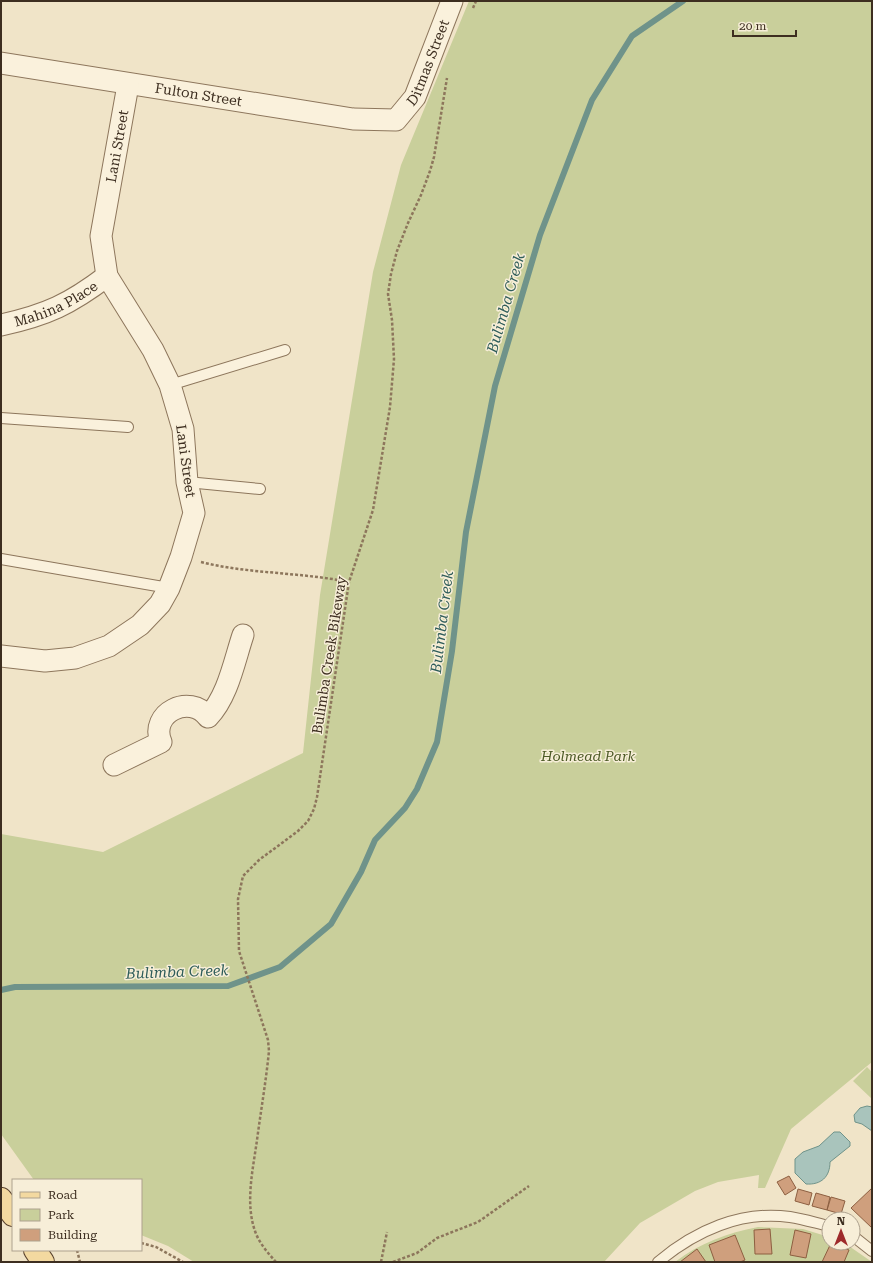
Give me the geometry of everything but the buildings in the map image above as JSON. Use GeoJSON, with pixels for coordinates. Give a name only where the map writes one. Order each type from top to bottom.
{"type":"FeatureCollection","features":[{"type":"Feature","properties":{"kind":"main road"},"geometry":{"type":"LineString","coordinates":[[1,1199],[12,1214]]}},
{"type":"Feature","properties":{"kind":"main road"},"geometry":{"type":"LineString","coordinates":[[36,1251],[43,1262]]}},
{"type":"Feature","properties":{"kind":"street","name":"Ditmas Street"},"geometry":{"type":"LineString","coordinates":[[396,120],[415,97],[452,1]]}},
{"type":"Feature","properties":{"kind":"street","name":"Fulton Street"},"geometry":{"type":"LineString","coordinates":[[1,63],[128,85],[353,119],[396,120]]}},
{"type":"Feature","properties":{"kind":"street","name":"Lani Street"},"geometry":{"type":"LineString","coordinates":[[1,656],[45,661],[75,658],[110,646],[140,625],[160,604],[169,588],[181,558],[194,513],[187,482],[183,429],[170,385],[153,350],[107,276],[101,236],[128,85]]}},
{"type":"Feature","properties":{"kind":"street","name":"Mahina Place"},"geometry":{"type":"LineString","coordinates":[[1,325],[49,312],[82,294],[107,276]]}},
{"type":"Feature","properties":{"kind":"street"},"geometry":{"type":"LineString","coordinates":[[114,765],[161,742],[159,731],[161,722],[172,709],[181,706],[190,706],[198,708],[208,717],[213,712],[226,687],[243,635]]}},
{"type":"Feature","properties":{"kind":"lane"},"geometry":{"type":"LineString","coordinates":[[170,385],[285,350]]}},
{"type":"Feature","properties":{"kind":"lane"},"geometry":{"type":"LineString","coordinates":[[1,418],[128,427]]}},
{"type":"Feature","properties":{"kind":"lane"},"geometry":{"type":"LineString","coordinates":[[187,482],[260,489]]}},
{"type":"Feature","properties":{"kind":"lane"},"geometry":{"type":"LineString","coordinates":[[1,559],[169,588]]}},
{"type":"Feature","properties":{"kind":"lane"},"geometry":{"type":"LineString","coordinates":[[658,1262],[676,1247],[709,1228],[746,1217],[789,1217],[821,1224]]}},
{"type":"Feature","properties":{"kind":"lane"},"geometry":{"type":"LineString","coordinates":[[861,1242],[872,1251]]}},
{"type":"Feature","properties":{"kind":"path"},"geometry":{"type":"LineString","coordinates":[[471,15],[476,1]]}},
{"type":"Feature","properties":{"kind":"path","name":"Bulimba Creek Bikeway"},"geometry":{"type":"LineString","coordinates":[[276,1262],[264,1248],[256,1232],[251,1212],[253,1165],[269,1051],[268,1040],[239,951],[238,899],[243,876],[259,860],[298,831],[308,821],[314,809],[349,582],[373,510],[390,407],[394,359],[392,320],[388,294],[391,274],[397,250],[421,195],[432,164],[446,79],[449,72]]}},
{"type":"Feature","properties":{"kind":"path"},"geometry":{"type":"LineString","coordinates":[[181,558],[223,568],[331,578],[349,582]]}},
{"type":"Feature","properties":{"kind":"path"},"geometry":{"type":"LineString","coordinates":[[393,1262],[417,1253],[437,1238],[478,1222],[529,1186]]}},
{"type":"Feature","properties":{"kind":"path"},"geometry":{"type":"LineString","coordinates":[[381,1262],[387,1232]]}},
{"type":"Feature","properties":{"kind":"path"},"geometry":{"type":"LineString","coordinates":[[142,1243],[156,1247],[183,1262]]}},
{"type":"Feature","properties":{"kind":"path"},"geometry":{"type":"LineString","coordinates":[[77,1251],[80,1262]]}},
{"type":"Feature","properties":{"kind":"green space","name":"Holmead Park"},"geometry":{"type":"Polygon","coordinates":[[[469,1],[872,1],[872,1062],[791,1129],[765,1188],[758,1188],[759,1175],[718,1182],[695,1191],[640,1223],[604,1262],[194,1262],[168,1246],[142,1235],[142,1179],[33,1179],[1,1134],[1,834],[103,852],[303,753],[320,595],[373,272],[401,165],[469,1]]]}},
{"type":"Feature","properties":{"kind":"green space"},"geometry":{"type":"Polygon","coordinates":[[[867,1067],[872,1072],[872,1099],[853,1081],[867,1067]]]}},
{"type":"Feature","properties":{"kind":"green space"},"geometry":{"type":"Polygon","coordinates":[[[758,1227],[803,1229],[821,1235],[821,1251],[856,1251],[872,1262],[675,1262],[684,1255],[704,1244],[735,1232],[758,1227]]]}},
{"type":"Feature","properties":{"kind":"water"},"geometry":{"type":"Polygon","coordinates":[[[867,1106],[872,1107],[872,1131],[862,1124],[855,1122],[854,1115],[860,1108],[867,1106]]]}},
{"type":"Feature","properties":{"kind":"water"},"geometry":{"type":"Polygon","coordinates":[[[834,1132],[840,1132],[850,1142],[850,1146],[830,1162],[830,1167],[824,1179],[816,1183],[806,1184],[795,1173],[795,1159],[803,1152],[819,1146],[834,1132]]]}},
{"type":"Feature","properties":{"kind":"waterway","name":"Bulimba Creek"},"geometry":{"type":"LineString","coordinates":[[1,990],[15,987],[228,986],[280,967],[331,924],[361,872],[375,840],[405,808],[417,789],[437,742],[452,651],[466,532],[495,386],[540,235],[592,100],[632,36],[683,1]]}}]}
